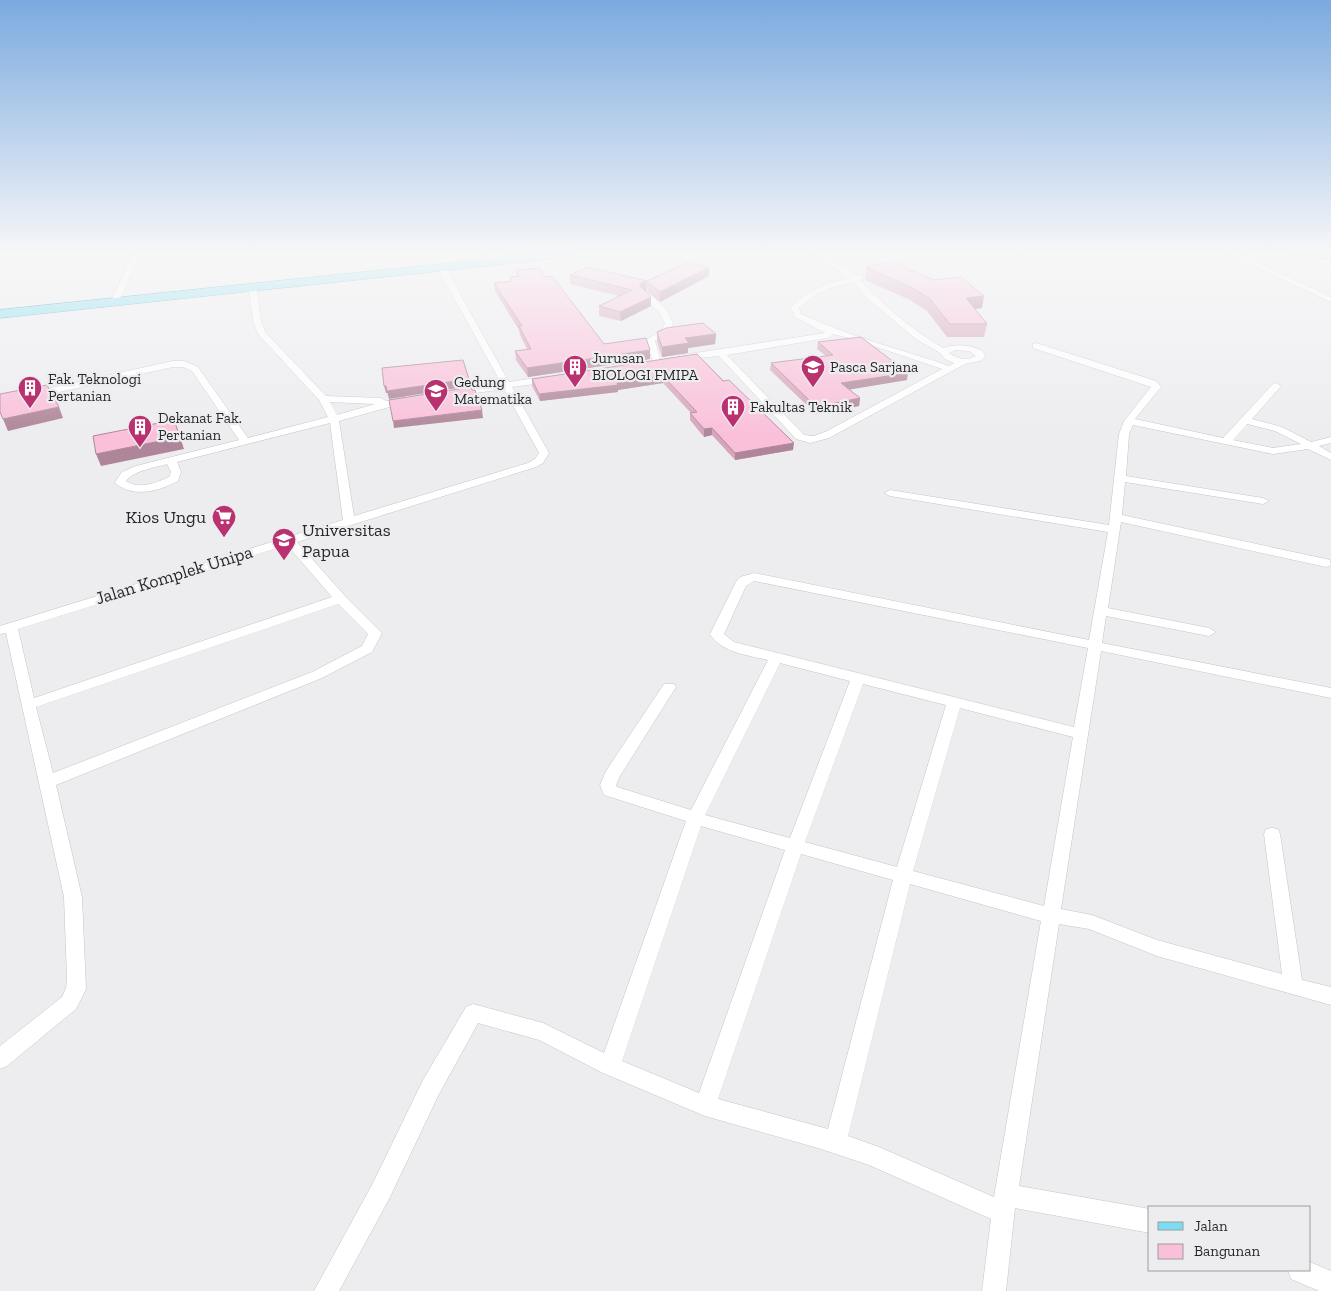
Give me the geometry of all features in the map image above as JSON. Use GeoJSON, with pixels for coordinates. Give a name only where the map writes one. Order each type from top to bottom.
{"type":"FeatureCollection","features":[{"type":"Feature","properties":{"kind":"street"},"geometry":{"type":"LineString","coordinates":[[257,314],[262,334],[323,399],[334,419],[349,521]]}},
{"type":"Feature","properties":{"kind":"street","name":"Jalan Komplek Unipa"},"geometry":{"type":"LineString","coordinates":[[6,628],[539,461],[544,453],[467,314]]}},
{"type":"Feature","properties":{"kind":"street"},"geometry":{"type":"LineString","coordinates":[[664,314],[669,327],[665,333],[650,340],[662,361],[823,337],[831,333],[831,331]]}},
{"type":"Feature","properties":{"kind":"street"},"geometry":{"type":"LineString","coordinates":[[798,314],[831,331],[859,338],[950,369]]}},
{"type":"Feature","properties":{"kind":"street"},"geometry":{"type":"LineString","coordinates":[[896,314],[914,329],[947,350],[971,349],[981,355],[977,360],[964,361],[949,358],[947,350]]}},
{"type":"Feature","properties":{"kind":"street"},"geometry":{"type":"LineString","coordinates":[[994,1291],[1005,1204],[1115,523],[1124,434],[1129,421],[1154,391],[1156,385],[1036,346]]}},
{"type":"Feature","properties":{"kind":"street"},"geometry":{"type":"LineString","coordinates":[[721,353],[800,437],[808,440],[819,438],[840,428],[964,361]]}},
{"type":"Feature","properties":{"kind":"street"},"geometry":{"type":"LineString","coordinates":[[0,402],[168,365],[184,364],[195,369],[246,441]]}},
{"type":"Feature","properties":{"kind":"street"},"geometry":{"type":"LineString","coordinates":[[440,395],[564,376]]}},
{"type":"Feature","properties":{"kind":"street"},"geometry":{"type":"LineString","coordinates":[[1226,442],[1276,386]]}},
{"type":"Feature","properties":{"kind":"street"},"geometry":{"type":"LineString","coordinates":[[171,460],[334,419],[391,402],[420,398]]}},
{"type":"Feature","properties":{"kind":"street"},"geometry":{"type":"LineString","coordinates":[[323,399],[391,402]]}},
{"type":"Feature","properties":{"kind":"street"},"geometry":{"type":"LineString","coordinates":[[1129,421],[1273,451],[1284,451],[1331,440]]}},
{"type":"Feature","properties":{"kind":"street"},"geometry":{"type":"LineString","coordinates":[[1244,421],[1272,425],[1331,457]]}},
{"type":"Feature","properties":{"kind":"street"},"geometry":{"type":"LineString","coordinates":[[1120,478],[1263,501]]}},
{"type":"Feature","properties":{"kind":"street"},"geometry":{"type":"LineString","coordinates":[[890,493],[1115,523],[1326,562]]}},
{"type":"Feature","properties":{"kind":"street"},"geometry":{"type":"LineString","coordinates":[[47,782],[317,675],[367,648],[374,638],[375,632],[340,599],[289,540]]}},
{"type":"Feature","properties":{"kind":"street"},"geometry":{"type":"LineString","coordinates":[[1081,734],[776,658],[726,644],[720,640],[717,634],[740,585],[747,578],[764,579],[1331,693]]}},
{"type":"Feature","properties":{"kind":"street"},"geometry":{"type":"LineString","coordinates":[[28,705],[340,599]]}},
{"type":"Feature","properties":{"kind":"street"},"geometry":{"type":"LineString","coordinates":[[1101,611],[1210,632]]}},
{"type":"Feature","properties":{"kind":"street"},"geometry":{"type":"LineString","coordinates":[[0,1059],[59,1013],[69,1003],[76,989],[73,897],[63,847],[28,705],[6,628]]}},
{"type":"Feature","properties":{"kind":"street"},"geometry":{"type":"LineString","coordinates":[[610,1066],[695,818],[776,658]]}},
{"type":"Feature","properties":{"kind":"street"},"geometry":{"type":"LineString","coordinates":[[705,1106],[795,846],[858,678]]}},
{"type":"Feature","properties":{"kind":"street"},"geometry":{"type":"LineString","coordinates":[[669,687],[612,775],[608,785],[610,791],[617,795],[1052,916],[1068,915],[1082,918],[1156,948],[1331,996]]}},
{"type":"Feature","properties":{"kind":"street"},"geometry":{"type":"LineString","coordinates":[[835,1143],[903,875],[954,702]]}},
{"type":"Feature","properties":{"kind":"street"},"geometry":{"type":"LineString","coordinates":[[1272,834],[1293,986]]}},
{"type":"Feature","properties":{"kind":"street"},"geometry":{"type":"LineString","coordinates":[[326,1291],[384,1183],[431,1087],[473,1013],[543,1032],[610,1066],[705,1106],[835,1143],[1005,1204],[1148,1221]]}},
{"type":"Feature","properties":{"kind":"street"},"geometry":{"type":"LineString","coordinates":[[1302,1271],[1331,1284]]}},
{"type":"Feature","properties":{"kind":"building"},"geometry":{"type":"Polygon","coordinates":[[[514,314],[581,314],[604,344],[646,338],[650,350],[527,368],[515,351],[531,349],[519,326],[522,326],[514,314]]]}},
{"type":"Feature","properties":{"kind":"building"},"geometry":{"type":"Polygon","coordinates":[[[942,314],[979,314],[987,324],[950,324],[942,314]]]}},
{"type":"Feature","properties":{"kind":"building"},"geometry":{"type":"Polygon","coordinates":[[[703,323],[716,334],[685,338],[689,343],[662,347],[657,332],[666,328],[703,323]]]}},
{"type":"Feature","properties":{"kind":"building"},"geometry":{"type":"Polygon","coordinates":[[[861,337],[908,373],[841,383],[860,398],[816,407],[771,363],[833,355],[818,342],[861,337]]]}},
{"type":"Feature","properties":{"kind":"building"},"geometry":{"type":"Polygon","coordinates":[[[697,354],[723,381],[729,380],[794,443],[735,453],[712,428],[704,429],[690,413],[697,412],[663,376],[617,383],[618,385],[539,394],[532,379],[697,354]]]}},
{"type":"Feature","properties":{"kind":"building"},"geometry":{"type":"Polygon","coordinates":[[[463,360],[469,379],[387,391],[386,386],[384,386],[382,368],[463,360]]]}},
{"type":"Feature","properties":{"kind":"building"},"geometry":{"type":"Polygon","coordinates":[[[47,385],[59,407],[3,419],[0,412],[0,394],[47,385]]]}},
{"type":"Feature","properties":{"kind":"building","name":"Gedung Matematika"},"geometry":{"type":"Polygon","coordinates":[[[471,387],[472,390],[475,390],[482,410],[393,421],[389,400],[471,387]]]}},
{"type":"Feature","properties":{"kind":"building"},"geometry":{"type":"Polygon","coordinates":[[[174,420],[180,437],[96,454],[93,436],[174,420]]]}},
{"type":"Feature","properties":{"kind":"place","name":"Jurusan BIOLOGI FMIPA"},"geometry":{"type":"Point","coordinates":[575,388]}},
{"type":"Feature","properties":{"kind":"place","name":"Pasca Sarjana"},"geometry":{"type":"Point","coordinates":[813,388]}},
{"type":"Feature","properties":{"kind":"place","name":"Fak. Teknologi Pertanian"},"geometry":{"type":"Point","coordinates":[30,409]}},
{"type":"Feature","properties":{"kind":"place","name":"Gedung Matematika"},"geometry":{"type":"Point","coordinates":[436,412]}},
{"type":"Feature","properties":{"kind":"place","name":"Fakultas Teknik"},"geometry":{"type":"Point","coordinates":[733,428]}},
{"type":"Feature","properties":{"kind":"place","name":"Dekanat Fak. Pertanian"},"geometry":{"type":"Point","coordinates":[140,448]}},
{"type":"Feature","properties":{"kind":"place","name":"Kios Ungu"},"geometry":{"type":"Point","coordinates":[224,538]}},
{"type":"Feature","properties":{"kind":"place","name":"Universitas Papua"},"geometry":{"type":"Point","coordinates":[284,561]}}]}
